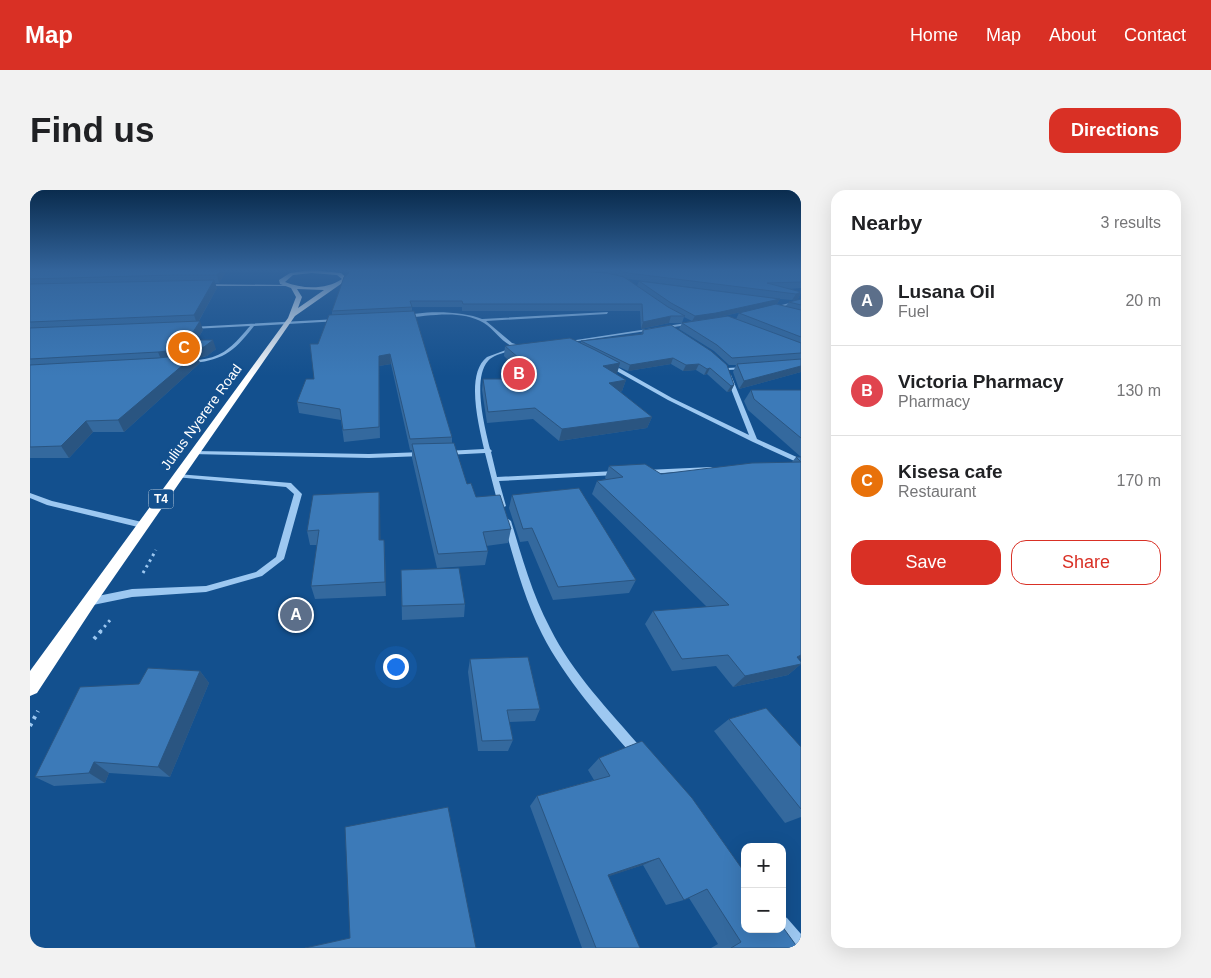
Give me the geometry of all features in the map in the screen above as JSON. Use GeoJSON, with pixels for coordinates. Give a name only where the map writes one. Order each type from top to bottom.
{"type":"FeatureCollection","features":[{"type":"Feature","properties":{"kind":"highway"},"geometry":{"type":"LineString","coordinates":[[290,319],[296,305]]}},
{"type":"Feature","properties":{"kind":"highway","name":"Julius Nyerere Road"},"geometry":{"type":"LineString","coordinates":[[30,687],[142,525],[290,319],[308,305]]}},
{"type":"Feature","properties":{"kind":"street"},"geometry":{"type":"LineString","coordinates":[[764,310],[784,305]]}},
{"type":"Feature","properties":{"kind":"street"},"geometry":{"type":"LineString","coordinates":[[773,308],[782,310]]}},
{"type":"Feature","properties":{"kind":"street"},"geometry":{"type":"LineString","coordinates":[[396,317],[455,315],[481,320],[607,313]]}},
{"type":"Feature","properties":{"kind":"street"},"geometry":{"type":"LineString","coordinates":[[190,328],[253,325],[290,319],[347,320]]}},
{"type":"Feature","properties":{"kind":"street"},"geometry":{"type":"LineString","coordinates":[[683,319],[690,323]]}},
{"type":"Feature","properties":{"kind":"street"},"geometry":{"type":"LineString","coordinates":[[481,320],[506,342],[517,347],[528,348]]}},
{"type":"Feature","properties":{"kind":"street"},"geometry":{"type":"LineString","coordinates":[[556,344],[698,322]]}},
{"type":"Feature","properties":{"kind":"street"},"geometry":{"type":"LineString","coordinates":[[181,363],[219,358],[227,353],[253,325]]}},
{"type":"Feature","properties":{"kind":"street"},"geometry":{"type":"LineString","coordinates":[[668,326],[676,331]]}},
{"type":"Feature","properties":{"kind":"street"},"geometry":{"type":"LineString","coordinates":[[563,343],[571,346]]}},
{"type":"Feature","properties":{"kind":"street"},"geometry":{"type":"LineString","coordinates":[[517,347],[486,360],[480,369],[478,399],[488,451],[504,512],[530,592],[554,646],[602,711],[648,764]]}},
{"type":"Feature","properties":{"kind":"street"},"geometry":{"type":"LineString","coordinates":[[603,362],[670,399],[801,463]]}},
{"type":"Feature","properties":{"kind":"street"},"geometry":{"type":"LineString","coordinates":[[722,364],[728,369],[739,403],[755,441]]}},
{"type":"Feature","properties":{"kind":"street"},"geometry":{"type":"LineString","coordinates":[[728,369],[755,367]]}},
{"type":"Feature","properties":{"kind":"street"},"geometry":{"type":"LineString","coordinates":[[439,454],[488,451]]}},
{"type":"Feature","properties":{"kind":"street"},"geometry":{"type":"LineString","coordinates":[[194,453],[369,456],[429,454]]}},
{"type":"Feature","properties":{"kind":"street"},"geometry":{"type":"LineString","coordinates":[[792,465],[801,463]]}},
{"type":"Feature","properties":{"kind":"street"},"geometry":{"type":"LineString","coordinates":[[636,472],[715,468]]}},
{"type":"Feature","properties":{"kind":"street"},"geometry":{"type":"LineString","coordinates":[[495,479],[626,473]]}},
{"type":"Feature","properties":{"kind":"street"},"geometry":{"type":"LineString","coordinates":[[88,602],[132,593],[206,589],[259,574],[280,559],[298,494],[288,485],[177,476]]}},
{"type":"Feature","properties":{"kind":"street"},"geometry":{"type":"LineString","coordinates":[[30,495],[50,503],[142,525]]}},
{"type":"Feature","properties":{"kind":"street"},"geometry":{"type":"LineString","coordinates":[[786,928],[801,946]]}},
{"type":"Feature","properties":{"kind":"building"},"geometry":{"type":"Polygon","coordinates":[[[30,305],[200,305],[194,315],[30,322],[30,305]]]}},
{"type":"Feature","properties":{"kind":"building"},"geometry":{"type":"Polygon","coordinates":[[[334,305],[411,305],[412,307],[332,311],[334,305]]]}},
{"type":"Feature","properties":{"kind":"building"},"geometry":{"type":"Polygon","coordinates":[[[642,305],[666,305],[685,316],[671,316],[643,322],[642,305]]]}},
{"type":"Feature","properties":{"kind":"building"},"geometry":{"type":"Polygon","coordinates":[[[675,305],[751,305],[716,313],[695,316],[675,305]]]}},
{"type":"Feature","properties":{"kind":"building"},"geometry":{"type":"Polygon","coordinates":[[[770,305],[782,305],[801,310],[801,337],[739,313],[770,305]]]}},
{"type":"Feature","properties":{"kind":"building"},"geometry":{"type":"Polygon","coordinates":[[[414,311],[452,437],[410,439],[390,354],[379,356],[379,427],[343,430],[340,409],[297,402],[306,379],[314,379],[310,344],[318,344],[329,315],[414,311]]]}},
{"type":"Feature","properties":{"kind":"building"},"geometry":{"type":"Polygon","coordinates":[[[728,316],[801,343],[801,353],[732,358],[717,345],[682,323],[728,316]]]}},
{"type":"Feature","properties":{"kind":"building"},"geometry":{"type":"Polygon","coordinates":[[[200,321],[188,340],[213,340],[204,347],[158,352],[30,359],[30,328],[200,321]]]}},
{"type":"Feature","properties":{"kind":"building"},"geometry":{"type":"Polygon","coordinates":[[[671,325],[711,351],[727,365],[734,385],[731,386],[710,368],[707,369],[699,364],[686,365],[673,358],[630,365],[581,341],[643,334],[643,330],[671,325]]]}},
{"type":"Feature","properties":{"kind":"building"},"geometry":{"type":"Polygon","coordinates":[[[570,338],[620,363],[603,366],[626,380],[609,383],[652,417],[562,429],[535,408],[488,412],[483,379],[525,379],[506,360],[520,359],[505,346],[570,338]]]}},
{"type":"Feature","properties":{"kind":"building"},"geometry":{"type":"Polygon","coordinates":[[[196,354],[118,420],[86,421],[61,446],[30,447],[30,365],[196,354]]]}},
{"type":"Feature","properties":{"kind":"building"},"geometry":{"type":"Polygon","coordinates":[[[801,359],[801,366],[744,381],[737,364],[801,359]]]}},
{"type":"Feature","properties":{"kind":"building"},"geometry":{"type":"Polygon","coordinates":[[[751,390],[801,390],[801,438],[754,399],[751,390]]]}},
{"type":"Feature","properties":{"kind":"building"},"geometry":{"type":"Polygon","coordinates":[[[454,443],[467,484],[471,483],[476,497],[500,495],[511,529],[483,532],[488,551],[438,554],[412,444],[454,443]]]}},
{"type":"Feature","properties":{"kind":"building"},"geometry":{"type":"Polygon","coordinates":[[[801,462],[801,655],[797,657],[801,664],[745,676],[728,655],[682,659],[653,611],[729,605],[597,481],[623,477],[609,466],[645,464],[661,474],[752,463],[801,462]]]}},
{"type":"Feature","properties":{"kind":"building"},"geometry":{"type":"Polygon","coordinates":[[[579,488],[636,580],[558,587],[532,528],[523,529],[512,495],[579,488]]]}},
{"type":"Feature","properties":{"kind":"building"},"geometry":{"type":"Polygon","coordinates":[[[379,492],[379,540],[384,540],[385,582],[311,586],[319,530],[307,531],[313,495],[379,492]]]}},
{"type":"Feature","properties":{"kind":"building"},"geometry":{"type":"Polygon","coordinates":[[[459,568],[465,604],[402,606],[401,570],[459,568]]]}},
{"type":"Feature","properties":{"kind":"building"},"geometry":{"type":"Polygon","coordinates":[[[528,657],[540,709],[507,710],[513,740],[482,741],[470,659],[528,657]]]}},
{"type":"Feature","properties":{"kind":"building"},"geometry":{"type":"Polygon","coordinates":[[[148,668],[200,671],[158,767],[94,762],[89,773],[35,777],[80,687],[139,684],[148,668]]]}},
{"type":"Feature","properties":{"kind":"building"},"geometry":{"type":"Polygon","coordinates":[[[766,708],[801,747],[801,809],[729,719],[766,708]]]}},
{"type":"Feature","properties":{"kind":"building"},"geometry":{"type":"Polygon","coordinates":[[[642,741],[692,798],[741,867],[741,933],[786,932],[798,948],[731,948],[741,942],[707,889],[684,900],[659,858],[608,875],[640,948],[596,948],[537,796],[610,776],[599,758],[642,741]]]}},
{"type":"Feature","properties":{"kind":"building"},"geometry":{"type":"Polygon","coordinates":[[[448,807],[476,948],[305,948],[350,938],[345,827],[448,807]]]}},
{"type":"Feature","properties":{"kind":"place","name":"Kisesa cafe"},"geometry":{"type":"Point","coordinates":[184,348]}},
{"type":"Feature","properties":{"kind":"place","name":"Victoria Pharmacy"},"geometry":{"type":"Point","coordinates":[519,374]}},
{"type":"Feature","properties":{"kind":"place","name":"Lusana Oil"},"geometry":{"type":"Point","coordinates":[296,615]}}]}
